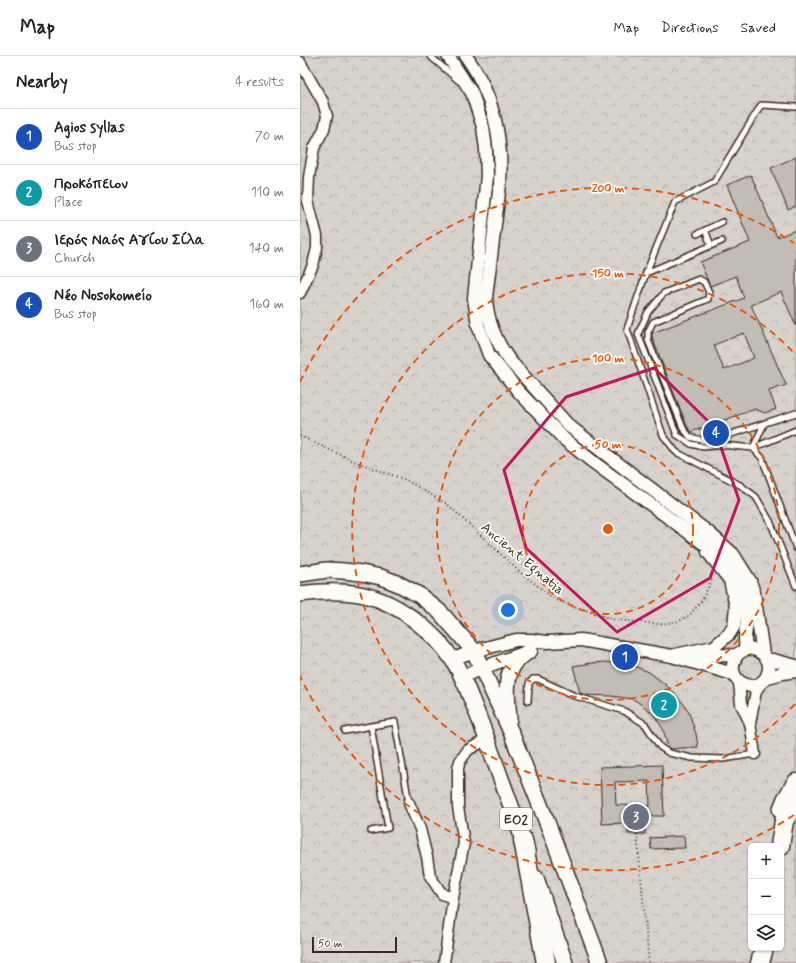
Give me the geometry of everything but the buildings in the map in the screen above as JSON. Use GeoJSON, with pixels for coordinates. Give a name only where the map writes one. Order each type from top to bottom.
{"type":"FeatureCollection","features":[{"type":"Feature","properties":{"kind":"highway"},"geometry":{"type":"LineString","coordinates":[[784,821],[782,813],[784,805],[796,783]]}},
{"type":"Feature","properties":{"kind":"highway"},"geometry":{"type":"LineString","coordinates":[[780,843],[784,821],[796,800]]}},
{"type":"Feature","properties":{"kind":"highway"},"geometry":{"type":"LineString","coordinates":[[523,840],[546,963]]}},
{"type":"Feature","properties":{"kind":"highway"},"geometry":{"type":"LineString","coordinates":[[760,963],[763,951]]}},
{"type":"Feature","properties":{"kind":"main road","name":"ΕΟ2"},"geometry":{"type":"LineString","coordinates":[[300,574],[327,570],[344,571],[381,577],[399,584],[419,595],[440,612],[474,651],[511,732],[600,963]]}},
{"type":"Feature","properties":{"kind":"main road","name":"ΕΟ2"},"geometry":{"type":"LineString","coordinates":[[300,594],[319,591],[339,591],[357,593],[392,604],[426,629],[453,660],[462,677],[487,739],[565,963]]}},
{"type":"Feature","properties":{"kind":"main road"},"geometry":{"type":"LineString","coordinates":[[511,732],[508,690],[510,674],[518,660],[530,650]]}},
{"type":"Feature","properties":{"kind":"street"},"geometry":{"type":"LineString","coordinates":[[448,56],[472,92],[484,127],[488,166],[474,298],[478,325],[489,355],[519,392],[564,439],[726,560],[738,579],[745,597],[747,618],[742,652],[732,663],[741,704],[750,723],[755,754]]}},
{"type":"Feature","properties":{"kind":"street"},"geometry":{"type":"LineString","coordinates":[[466,56],[489,99],[496,123],[499,142],[500,184],[486,297],[487,312],[494,335],[510,361],[563,420],[719,542],[736,558],[750,581],[754,594],[765,657],[769,669],[764,680],[756,691],[750,723]]}},
{"type":"Feature","properties":{"kind":"street"},"geometry":{"type":"LineString","coordinates":[[300,62],[323,102],[327,116],[324,129],[314,148],[309,177],[308,201],[317,236],[317,248],[313,265],[300,293]]}},
{"type":"Feature","properties":{"kind":"street"},"geometry":{"type":"LineString","coordinates":[[672,656],[714,647],[729,634],[734,626],[736,616],[735,598],[730,580],[696,538]]}},
{"type":"Feature","properties":{"kind":"street"},"geometry":{"type":"LineString","coordinates":[[453,660],[474,651],[516,640],[547,642],[581,640],[672,656],[736,678],[748,686],[758,685],[764,680],[782,673],[796,671]]}},
{"type":"Feature","properties":{"kind":"street"},"geometry":{"type":"LineString","coordinates":[[462,677],[547,642]]}},
{"type":"Feature","properties":{"kind":"street"},"geometry":{"type":"LineString","coordinates":[[689,653],[716,655],[755,650],[765,657],[796,666]]}},
{"type":"Feature","properties":{"kind":"street"},"geometry":{"type":"LineString","coordinates":[[444,963],[453,898],[464,843],[458,807],[458,768],[460,761],[468,750],[487,739]]}},
{"type":"Feature","properties":{"kind":"street"},"geometry":{"type":"LineString","coordinates":[[409,803],[420,829],[430,876],[442,894],[453,898]]}},
{"type":"Feature","properties":{"kind":"lane"},"geometry":{"type":"LineString","coordinates":[[430,56],[472,92]]}},
{"type":"Feature","properties":{"kind":"lane"},"geometry":{"type":"LineString","coordinates":[[796,107],[761,106],[714,182],[675,202],[646,273],[627,329],[663,435],[676,452],[740,485],[756,497],[770,521],[796,586]]}},
{"type":"Feature","properties":{"kind":"lane"},"geometry":{"type":"LineString","coordinates":[[697,234],[722,222]]}},
{"type":"Feature","properties":{"kind":"lane"},"geometry":{"type":"LineString","coordinates":[[706,230],[711,245]]}},
{"type":"Feature","properties":{"kind":"lane"},"geometry":{"type":"LineString","coordinates":[[646,273],[722,241]]}},
{"type":"Feature","properties":{"kind":"lane"},"geometry":{"type":"LineString","coordinates":[[796,413],[719,438],[705,441],[690,437],[683,428],[648,340],[648,332],[653,322],[708,299],[709,292],[704,282],[699,279],[664,293],[648,312],[638,334],[677,435],[691,444],[704,447],[722,445],[753,448],[796,430]]}},
{"type":"Feature","properties":{"kind":"lane"},"geometry":{"type":"LineString","coordinates":[[753,448],[764,424]]}},
{"type":"Feature","properties":{"kind":"lane"},"geometry":{"type":"LineString","coordinates":[[719,438],[722,445]]}},
{"type":"Feature","properties":{"kind":"lane"},"geometry":{"type":"LineString","coordinates":[[753,448],[762,458],[796,548]]}},
{"type":"Feature","properties":{"kind":"lane"},"geometry":{"type":"LineString","coordinates":[[528,701],[529,683],[538,679],[575,696],[624,711],[645,724],[660,747],[669,754],[692,758],[723,759],[755,754]]}},
{"type":"Feature","properties":{"kind":"lane"},"geometry":{"type":"LineString","coordinates":[[345,731],[395,722],[409,803]]}},
{"type":"Feature","properties":{"kind":"lane"},"geometry":{"type":"LineString","coordinates":[[371,726],[388,828],[371,831]]}},
{"type":"Feature","properties":{"kind":"path","name":"Ancient Egnatia"},"geometry":{"type":"LineString","coordinates":[[300,436],[356,462],[406,480],[447,504],[522,574],[556,600],[590,612],[615,620],[661,624],[679,621],[690,616],[702,600],[711,582],[713,573]]}},
{"type":"Feature","properties":{"kind":"path"},"geometry":{"type":"LineString","coordinates":[[637,834],[649,963]]}},
{"type":"Feature","properties":{"kind":"highlighted area"},"geometry":{"type":"Polygon","coordinates":[[[654,368],[714,427],[739,500],[710,578],[617,632],[526,548],[504,470],[566,397],[654,368]]]}},
{"type":"Feature","properties":{"kind":"green space"},"geometry":{"type":"Polygon","coordinates":[[[300,56],[796,56],[796,963],[300,963],[300,56]]]}},
{"type":"Feature","properties":{"kind":"place","name":"Néo Nosokomeío"},"geometry":{"type":"Point","coordinates":[716,433]}},
{"type":"Feature","properties":{"kind":"place","name":"Agios syllas"},"geometry":{"type":"Point","coordinates":[625,657]}},
{"type":"Feature","properties":{"kind":"place","name":"Προκόπειον"},"geometry":{"type":"Point","coordinates":[664,705]}},
{"type":"Feature","properties":{"kind":"place","name":"Ιερός Ναός Αγίου Σίλα"},"geometry":{"type":"Point","coordinates":[636,817]}}]}
